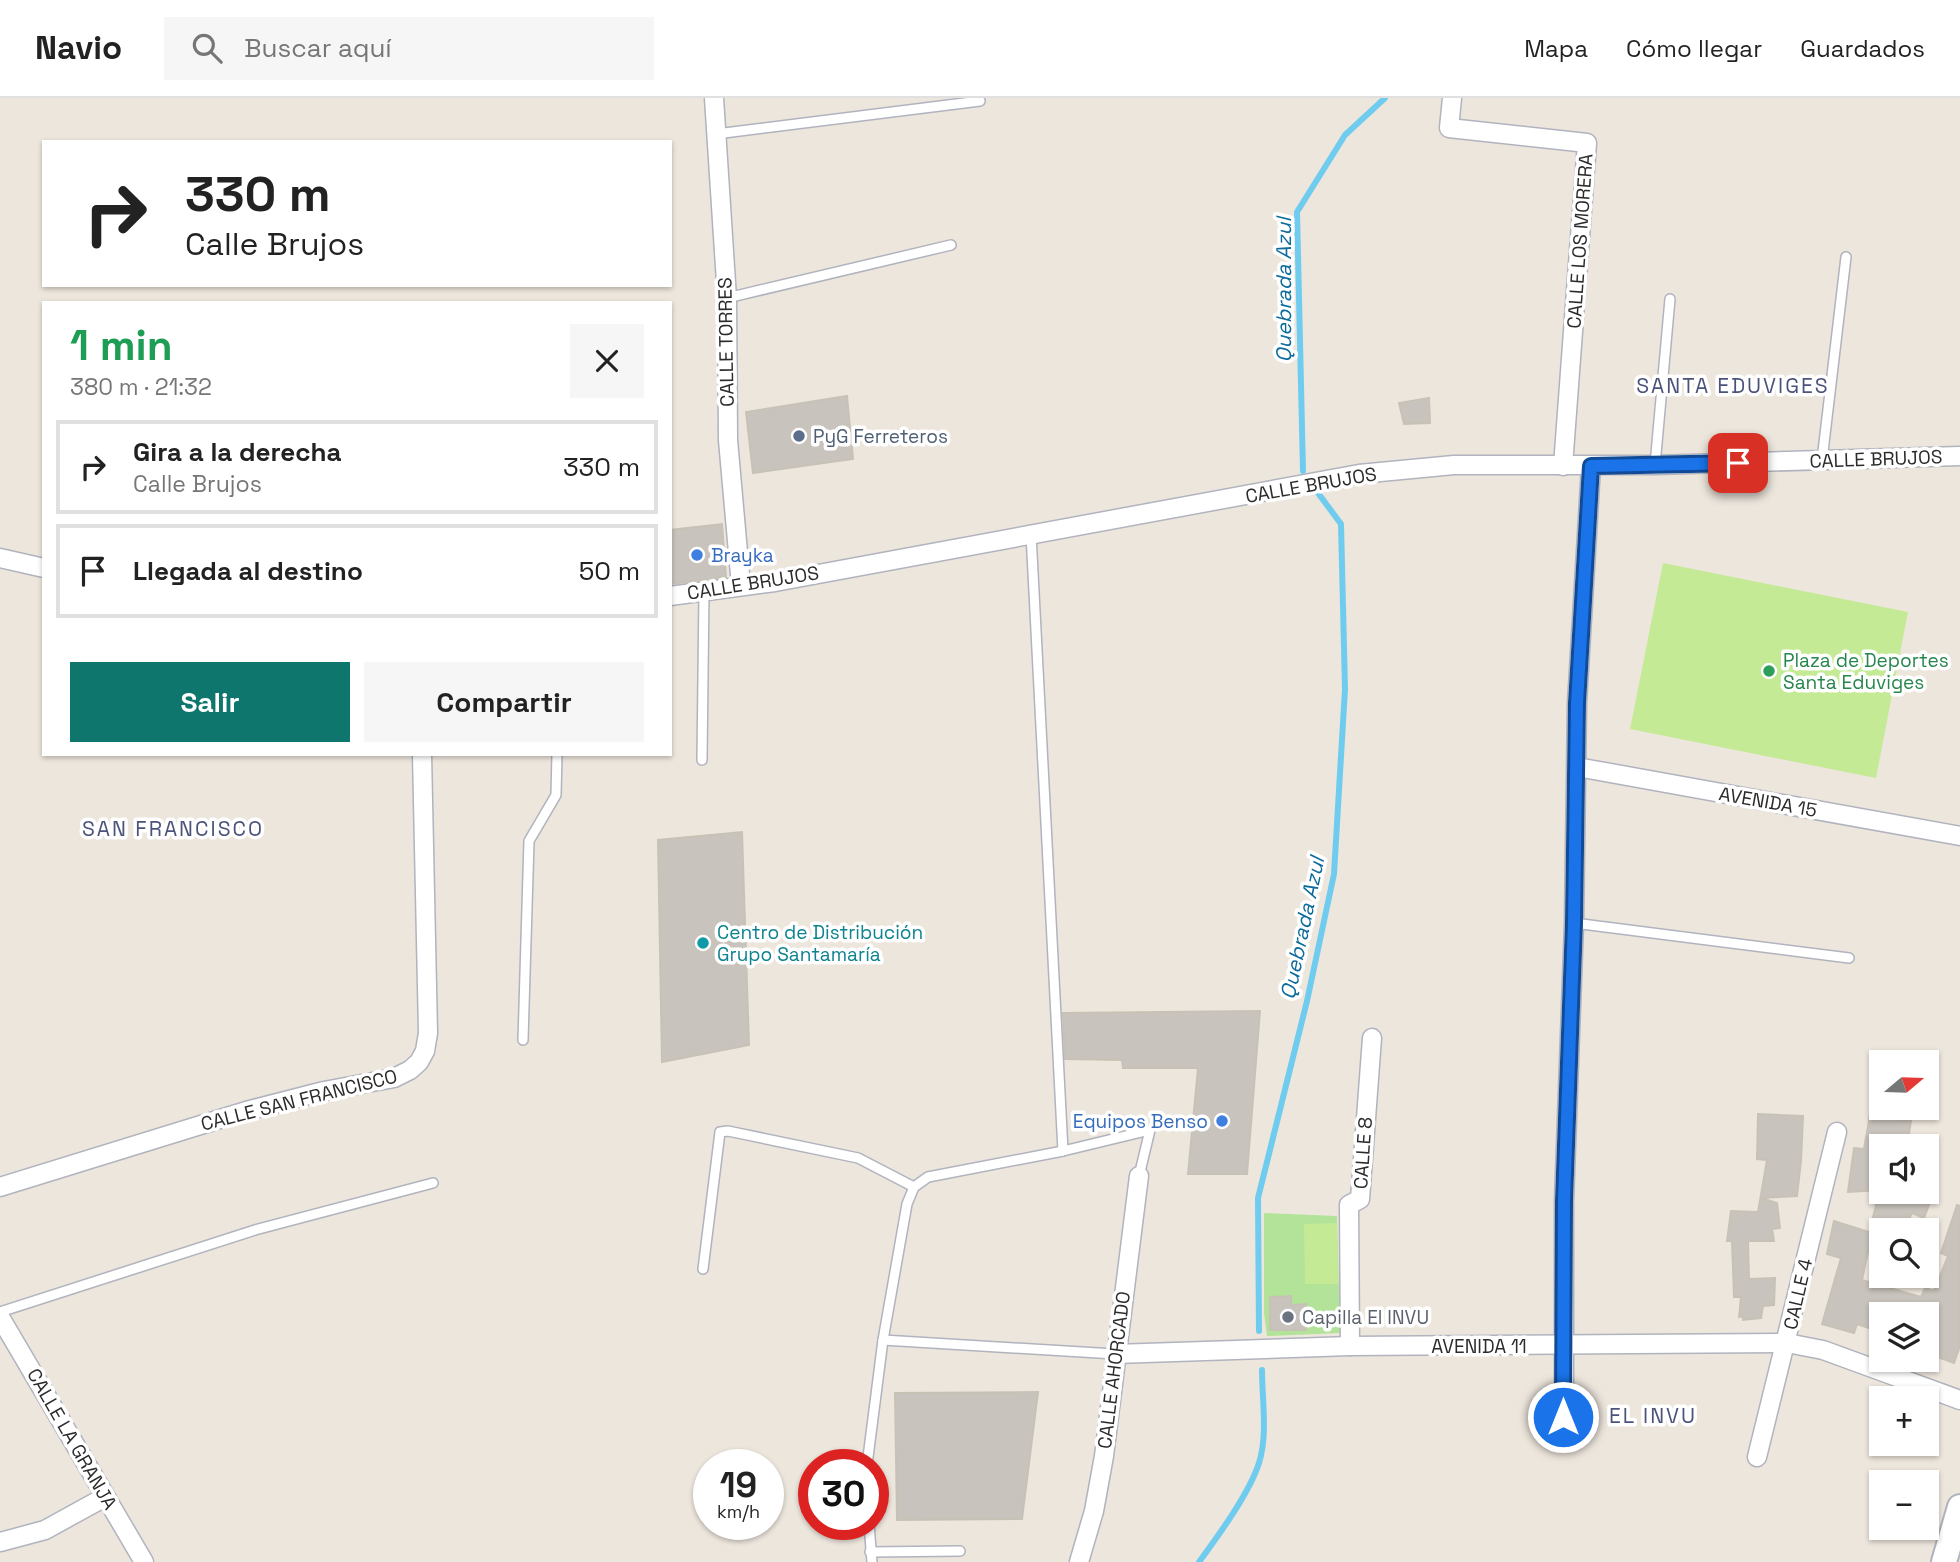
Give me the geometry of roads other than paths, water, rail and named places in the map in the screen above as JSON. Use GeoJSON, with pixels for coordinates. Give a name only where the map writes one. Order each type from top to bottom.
{"type":"FeatureCollection","features":[{"type":"Feature","properties":{"kind":"main road"},"geometry":{"type":"LineString","coordinates":[[1944,1562],[1960,1507]]}},
{"type":"Feature","properties":{"kind":"street","name":"CALLE TORRES"},"geometry":{"type":"LineString","coordinates":[[714,98],[727,298],[729,440],[741,586]]}},
{"type":"Feature","properties":{"kind":"street","name":"CALLE LOS MORERA"},"geometry":{"type":"LineString","coordinates":[[1452,98],[1450,128],[1587,143],[1563,466]]}},
{"type":"Feature","properties":{"kind":"street","name":"CALLE BRUJOS"},"geometry":{"type":"LineString","coordinates":[[672,596],[741,586],[1359,474],[1454,465],[1655,465],[1960,456]]}},
{"type":"Feature","properties":{"kind":"street"},"geometry":{"type":"LineString","coordinates":[[1564,1441],[1564,1187],[1574,923],[1577,703],[1591,466]]}},
{"type":"Feature","properties":{"kind":"street"},"geometry":{"type":"LineString","coordinates":[[0,558],[42,568]]}},
{"type":"Feature","properties":{"kind":"street","name":"CALLE SAN FRANCISCO"},"geometry":{"type":"LineString","coordinates":[[0,1187],[246,1111],[324,1091],[394,1078],[419,1062],[425,1051],[428,1033],[422,756]]}},
{"type":"Feature","properties":{"kind":"street","name":"AVENIDA 15"},"geometry":{"type":"LineString","coordinates":[[1577,767],[1960,836]]}},
{"type":"Feature","properties":{"kind":"street","name":"CALLE 8"},"geometry":{"type":"LineString","coordinates":[[1350,1346],[1349,1205],[1360,1199],[1373,1038]]}},
{"type":"Feature","properties":{"kind":"street","name":"CALLE 4"},"geometry":{"type":"LineString","coordinates":[[1758,1457],[1837,1132]]}},
{"type":"Feature","properties":{"kind":"street","name":"CALLE AHORCADO"},"geometry":{"type":"LineString","coordinates":[[1079,1562],[1094,1511],[1139,1176]]}},
{"type":"Feature","properties":{"kind":"street","name":"CALLE LA GRANJA"},"geometry":{"type":"LineString","coordinates":[[0,1314],[144,1562]]}},
{"type":"Feature","properties":{"kind":"street","name":"AVENIDA 11"},"geometry":{"type":"LineString","coordinates":[[1115,1354],[1350,1346],[1787,1343],[1824,1350],[1960,1400]]}},
{"type":"Feature","properties":{"kind":"street"},"geometry":{"type":"LineString","coordinates":[[0,1542],[45,1530],[105,1497]]}},
{"type":"Feature","properties":{"kind":"lane"},"geometry":{"type":"LineString","coordinates":[[716,134],[981,101]]}},
{"type":"Feature","properties":{"kind":"lane"},"geometry":{"type":"LineString","coordinates":[[727,298],[951,245]]}},
{"type":"Feature","properties":{"kind":"lane"},"geometry":{"type":"LineString","coordinates":[[1822,460],[1846,257]]}},
{"type":"Feature","properties":{"kind":"lane"},"geometry":{"type":"LineString","coordinates":[[1655,465],[1670,299]]}},
{"type":"Feature","properties":{"kind":"lane"},"geometry":{"type":"LineString","coordinates":[[1031,534],[1063,1151]]}},
{"type":"Feature","properties":{"kind":"lane"},"geometry":{"type":"LineString","coordinates":[[702,760],[704,591]]}},
{"type":"Feature","properties":{"kind":"lane"},"geometry":{"type":"LineString","coordinates":[[523,1040],[528,841],[556,795],[558,756]]}},
{"type":"Feature","properties":{"kind":"lane"},"geometry":{"type":"LineString","coordinates":[[1574,923],[1849,958]]}},
{"type":"Feature","properties":{"kind":"lane"},"geometry":{"type":"LineString","coordinates":[[869,1449],[883,1340],[907,1204],[914,1187],[928,1177],[1063,1151],[1150,1130],[1139,1176]]}},
{"type":"Feature","properties":{"kind":"lane"},"geometry":{"type":"LineString","coordinates":[[703,1269],[720,1132],[728,1131],[858,1158],[914,1187]]}},
{"type":"Feature","properties":{"kind":"lane"},"geometry":{"type":"LineString","coordinates":[[0,1314],[255,1230],[433,1182]]}},
{"type":"Feature","properties":{"kind":"lane"},"geometry":{"type":"LineString","coordinates":[[883,1340],[1115,1354]]}},
{"type":"Feature","properties":{"kind":"lane"},"geometry":{"type":"LineString","coordinates":[[871,1557],[960,1551]]}},
{"type":"Feature","properties":{"kind":"waterway","name":"Quebrada Azul"},"geometry":{"type":"LineString","coordinates":[[1303,471],[1297,212],[1345,135],[1385,98]]}},
{"type":"Feature","properties":{"kind":"waterway","name":"Quebrada Azul"},"geometry":{"type":"LineString","coordinates":[[1259,1331],[1258,1198],[1307,1001],[1334,874],[1345,689],[1341,524],[1318,493]]}},
{"type":"Feature","properties":{"kind":"waterway","name":"Quebrada Azul"},"geometry":{"type":"LineString","coordinates":[[1199,1562],[1241,1501],[1259,1463],[1264,1429],[1262,1370]]}},
{"type":"Feature","properties":{"kind":"place","name":"PyG Ferreteros"},"geometry":{"type":"Point","coordinates":[799,436]}},
{"type":"Feature","properties":{"kind":"place","name":"Brayka"},"geometry":{"type":"Point","coordinates":[697,555]}},
{"type":"Feature","properties":{"kind":"place","name":"Plaza de Deportes Santa Eduviges"},"geometry":{"type":"Point","coordinates":[1769,671]}},
{"type":"Feature","properties":{"kind":"place","name":"Centro de Distribución Grupo Santamaría"},"geometry":{"type":"Point","coordinates":[703,943]}},
{"type":"Feature","properties":{"kind":"place","name":"Equipos Benso"},"geometry":{"type":"Point","coordinates":[1222,1121]}},
{"type":"Feature","properties":{"kind":"place","name":"Capilla El INVU"},"geometry":{"type":"Point","coordinates":[1288,1317]}},
{"type":"Feature","properties":{"kind":"district","name":"SANTA EDUVIGES"},"geometry":{"type":"Point","coordinates":[1733,385]}},
{"type":"Feature","properties":{"kind":"district","name":"SAN FRANCISCO"},"geometry":{"type":"Point","coordinates":[173,828]}},
{"type":"Feature","properties":{"kind":"district","name":"EL INVU"},"geometry":{"type":"Point","coordinates":[1653,1415]}}]}
